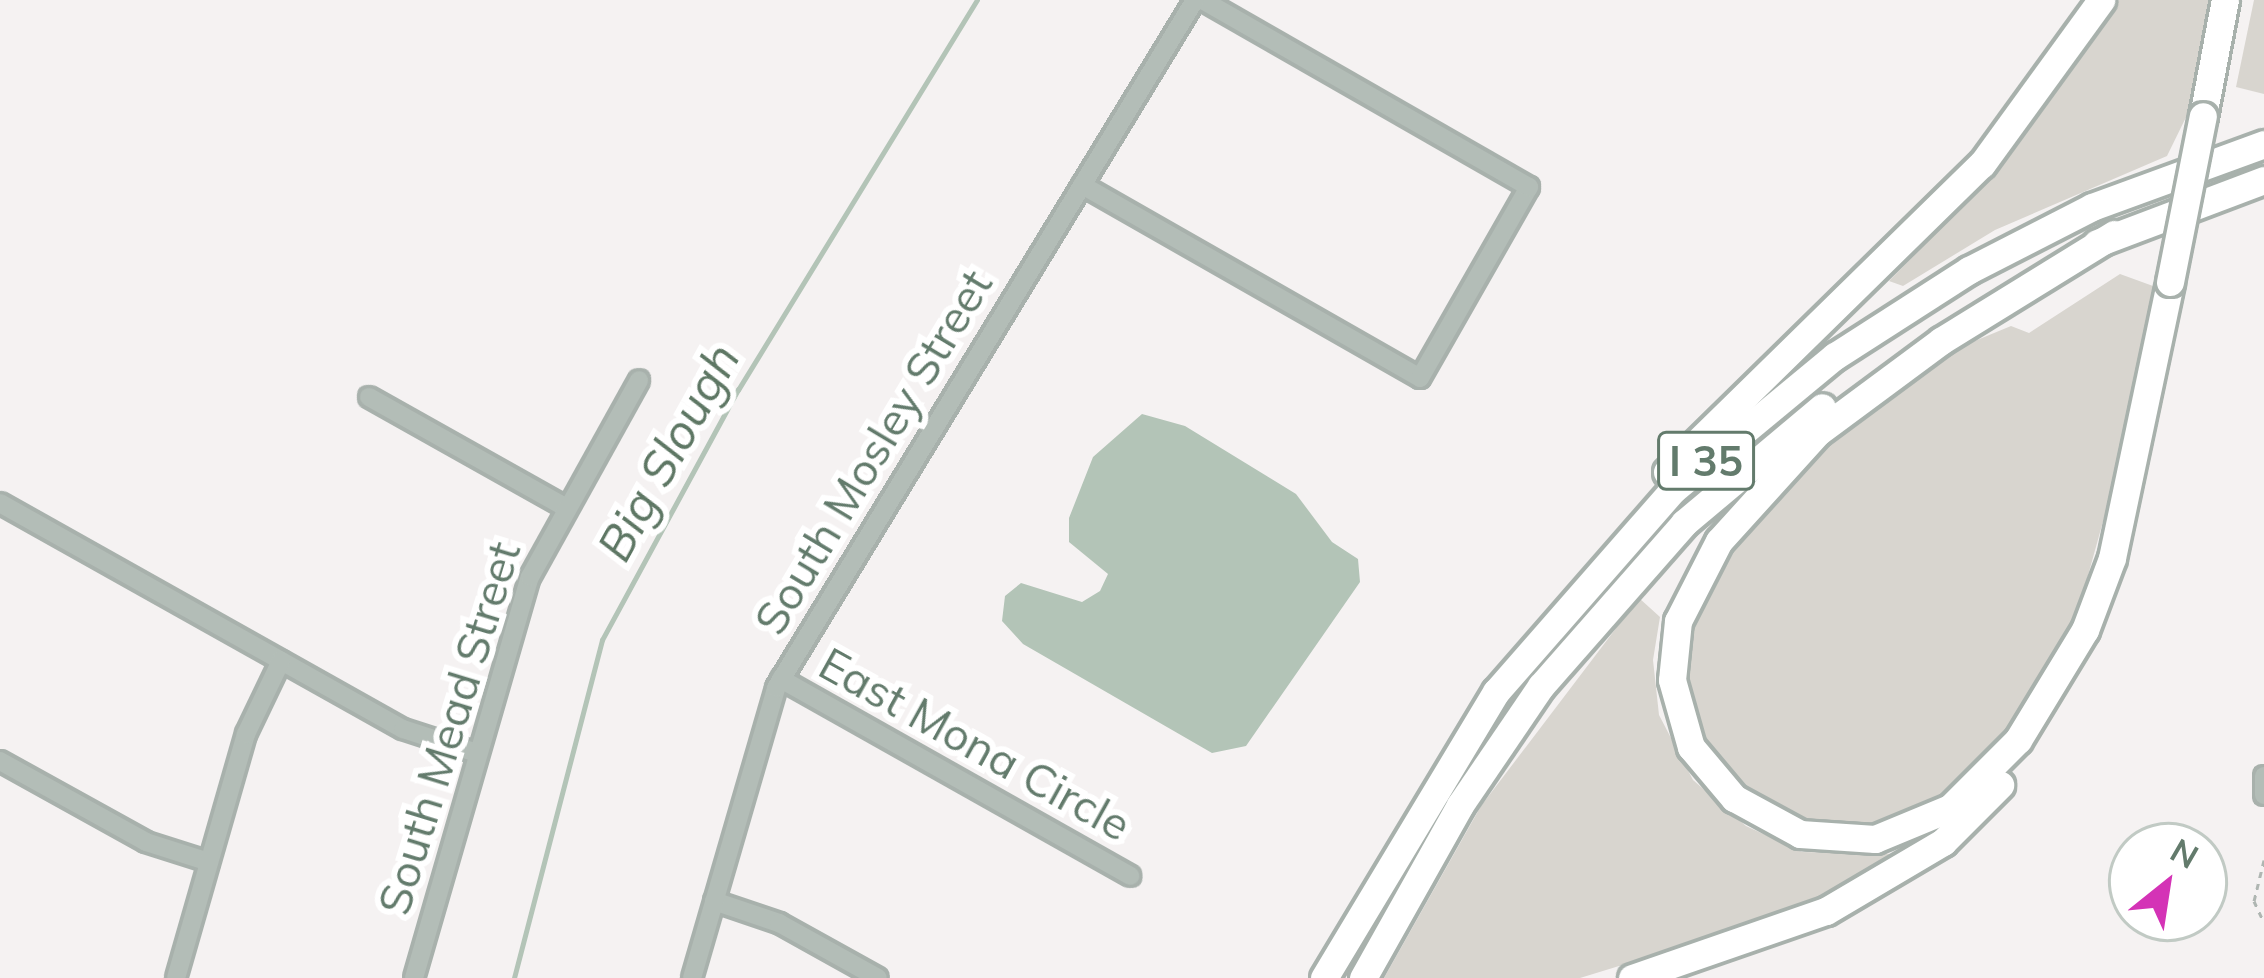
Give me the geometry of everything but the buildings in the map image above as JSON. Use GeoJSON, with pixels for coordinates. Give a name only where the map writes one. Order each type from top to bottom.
{"type":"FeatureCollection","features":[{"type":"Feature","properties":{"kind":"highway"},"geometry":{"type":"LineString","coordinates":[[1581,586],[1650,487],[1982,164],[2101,0]]}},
{"type":"Feature","properties":{"kind":"highway"},"geometry":{"type":"LineString","coordinates":[[1632,978],[1762,936],[1889,877],[1942,842],[2018,766],[2084,665],[2124,573],[2210,113],[2225,0]]}},
{"type":"Feature","properties":{"kind":"highway"},"geometry":{"type":"LineString","coordinates":[[2210,113],[2240,0]]}},
{"type":"Feature","properties":{"kind":"highway","name":"I 35"},"geometry":{"type":"LineString","coordinates":[[1324,978],[1429,793],[1581,586],[1720,448],[1890,319],[2092,207],[2264,145]]}},
{"type":"Feature","properties":{"kind":"highway","name":"I 35"},"geometry":{"type":"LineString","coordinates":[[1364,978],[1493,752],[1598,618],[1684,524],[1870,371],[2114,234],[2264,180]]}},
{"type":"Feature","properties":{"kind":"highway"},"geometry":{"type":"LineString","coordinates":[[2114,234],[1940,341],[1817,432],[1719,541],[1688,592],[1671,664],[1691,746],[1722,788],[1799,834],[1874,839],[1937,816],[1998,764],[2061,676],[2097,602],[2178,279]]}},
{"type":"Feature","properties":{"kind":"street","name":"South Mosley Street"},"geometry":{"type":"LineString","coordinates":[[692,978],[781,680],[1199,0]]}},
{"type":"Feature","properties":{"kind":"street"},"geometry":{"type":"LineString","coordinates":[[1082,185],[1420,378],[1529,187],[1199,0]]}},
{"type":"Feature","properties":{"kind":"street","name":"South Mead Street"},"geometry":{"type":"LineString","coordinates":[[414,978],[530,577],[563,506],[639,380]]}},
{"type":"Feature","properties":{"kind":"street"},"geometry":{"type":"LineString","coordinates":[[369,397],[563,506]]}},
{"type":"Feature","properties":{"kind":"street"},"geometry":{"type":"LineString","coordinates":[[0,502],[403,730],[477,753]]}},
{"type":"Feature","properties":{"kind":"street"},"geometry":{"type":"LineString","coordinates":[[176,978],[255,708],[281,661]]}},
{"type":"Feature","properties":{"kind":"street","name":"East Mona Circle"},"geometry":{"type":"LineString","coordinates":[[781,680],[1130,876]]}},
{"type":"Feature","properties":{"kind":"street"},"geometry":{"type":"LineString","coordinates":[[0,761],[146,842],[209,862]]}},
{"type":"Feature","properties":{"kind":"street"},"geometry":{"type":"LineString","coordinates":[[2264,776],[2264,795]]}},
{"type":"Feature","properties":{"kind":"street"},"geometry":{"type":"LineString","coordinates":[[714,901],[779,923],[878,978]]}},
{"type":"Feature","properties":{"kind":"path"},"geometry":{"type":"LineString","coordinates":[[2264,860],[2254,901],[2264,922]]}},
{"type":"Feature","properties":{"kind":"shaded area"},"geometry":{"type":"Polygon","coordinates":[[[2119,0],[2213,0],[2193,103],[2167,156],[1995,230],[1903,286],[1889,281],[1988,180],[2119,0]]]}},
{"type":"Feature","properties":{"kind":"shaded area"},"geometry":{"type":"Polygon","coordinates":[[[2254,0],[2264,0],[2264,94],[2236,87],[2254,0]]]}},
{"type":"Feature","properties":{"kind":"shaded area"},"geometry":{"type":"Polygon","coordinates":[[[2120,274],[2153,286],[2114,482],[2077,615],[2017,718],[1946,795],[1882,824],[1804,821],[1745,791],[1702,742],[1682,657],[1698,602],[1734,535],[1801,466],[1953,350],[2011,326],[2029,333],[2120,274]]]}},
{"type":"Feature","properties":{"kind":"shaded area"},"geometry":{"type":"Polygon","coordinates":[[[1142,414],[1185,426],[1296,494],[1332,542],[1358,559],[1360,582],[1246,746],[1212,753],[1023,644],[1002,621],[1005,596],[1021,583],[1082,602],[1100,591],[1108,574],[1069,542],[1069,518],[1093,457],[1142,414]]]}},
{"type":"Feature","properties":{"kind":"shaded area"},"geometry":{"type":"Polygon","coordinates":[[[1639,598],[1660,617],[1653,660],[1659,715],[1693,780],[1746,826],[1802,852],[1895,854],[1835,890],[1720,935],[1580,978],[1384,978],[1481,806],[1639,598]]]}},
{"type":"Feature","properties":{"kind":"waterway","name":"Big Slough"},"geometry":{"type":"LineString","coordinates":[[514,978],[602,640],[738,390],[977,0]]}}]}
